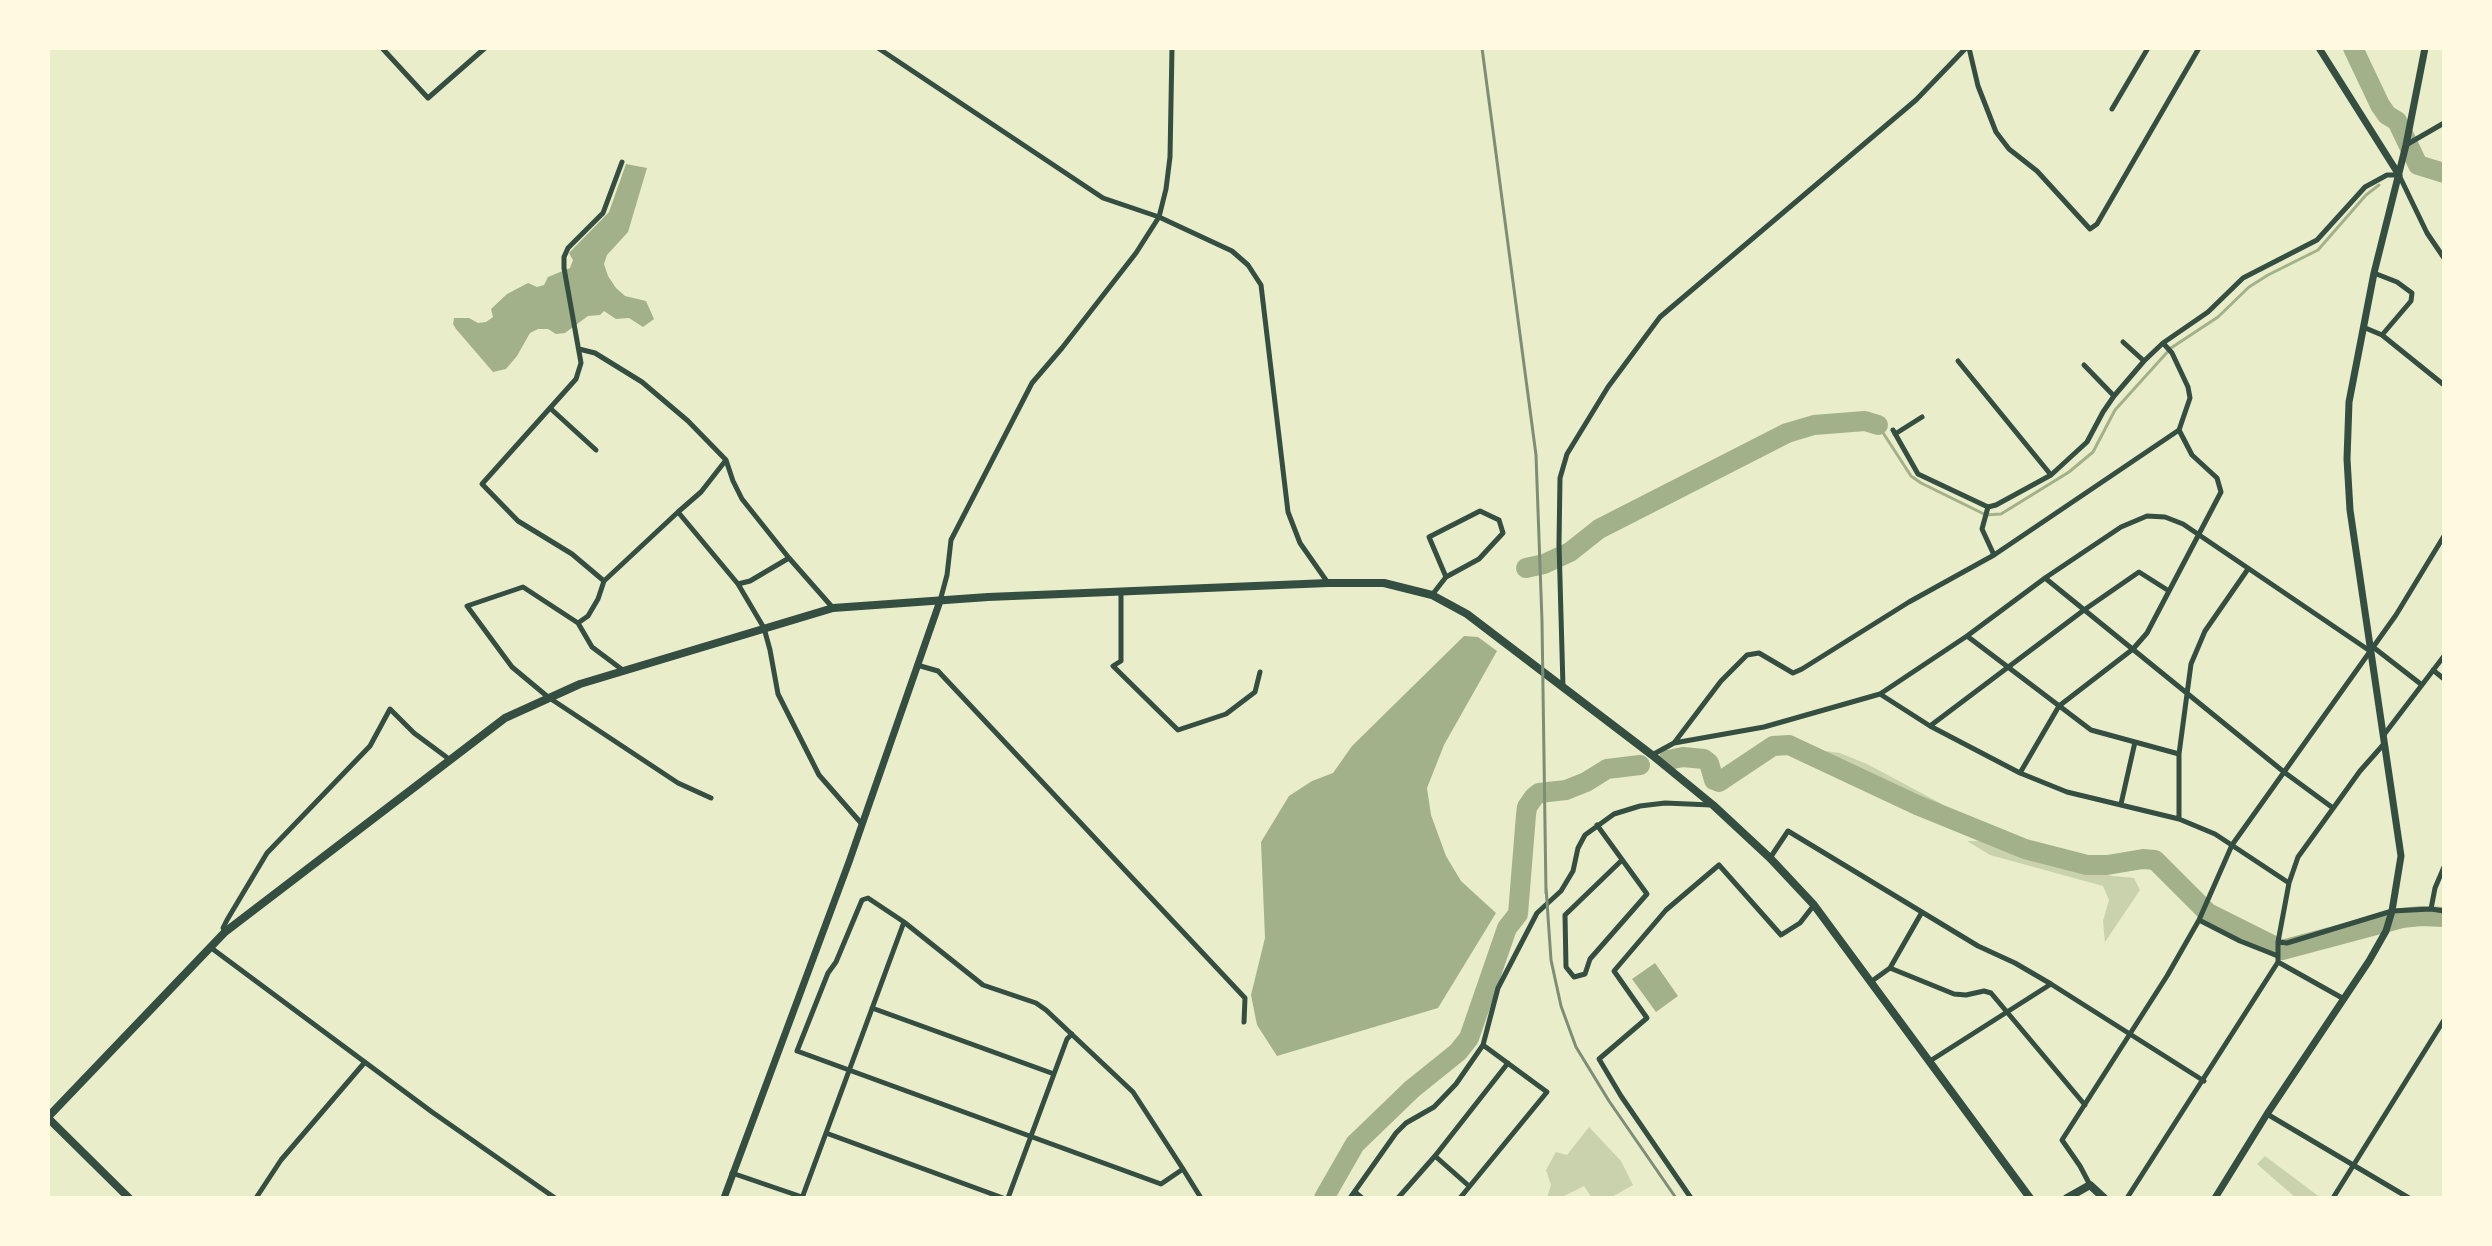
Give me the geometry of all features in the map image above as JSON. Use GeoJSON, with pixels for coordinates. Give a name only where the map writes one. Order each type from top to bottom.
{"type":"FeatureCollection","features":[{"type":"Feature","properties":{"kind":"main road"},"geometry":{"type":"LineString","coordinates":[[129,1198],[48,1118],[225,932],[504,718],[580,684],[833,608],[940,600],[1328,583],[1384,583],[1432,595],[1467,614],[1652,755],[1713,805],[1770,858],[1814,905],[2030,1198]]}},
{"type":"Feature","properties":{"kind":"main road"},"geometry":{"type":"LineString","coordinates":[[2067,1198],[2090,1185],[2104,1198]]}},
{"type":"Feature","properties":{"kind":"street"},"geometry":{"type":"LineString","coordinates":[[382,48],[428,98],[485,48]]}},
{"type":"Feature","properties":{"kind":"street"},"geometry":{"type":"LineString","coordinates":[[878,48],[1103,198],[1159,217],[1232,251],[1248,265],[1261,285],[1288,512],[1300,543],[1328,583]]}},
{"type":"Feature","properties":{"kind":"street"},"geometry":{"type":"LineString","coordinates":[[724,1198],[940,600],[948,575],[951,540],[1032,383],[1136,253],[1159,217],[1166,189],[1170,157],[1172,48]]}},
{"type":"Feature","properties":{"kind":"street"},"geometry":{"type":"LineString","coordinates":[[1563,687],[1559,544],[1560,478],[1567,454],[1608,387],[1660,316],[1916,100],[1967,48],[1978,86],[1996,132],[2009,149],[2037,171],[2090,229],[2097,224],[2199,48]]}},
{"type":"Feature","properties":{"kind":"street"},"geometry":{"type":"LineString","coordinates":[[2112,109],[2148,48]]}},
{"type":"Feature","properties":{"kind":"street"},"geometry":{"type":"LineString","coordinates":[[2319,48],[2399,175],[2427,233],[2444,258]]}},
{"type":"Feature","properties":{"kind":"street"},"geometry":{"type":"LineString","coordinates":[[2215,1198],[2267,1114],[2369,961],[2386,931],[2392,911],[2401,856],[2382,741],[2350,510],[2347,459],[2349,402],[2374,273],[2406,145],[2425,48]]}},
{"type":"Feature","properties":{"kind":"street"},"geometry":{"type":"LineString","coordinates":[[2406,145],[2444,123]]}},
{"type":"Feature","properties":{"kind":"street"},"geometry":{"type":"LineString","coordinates":[[603,581],[572,554],[518,521],[482,484],[576,379],[581,363],[564,268],[568,248],[603,213],[622,162]]}},
{"type":"Feature","properties":{"kind":"street"},"geometry":{"type":"LineString","coordinates":[[1994,555],[1982,529],[1988,509],[2051,475],[2087,442],[2114,396],[2144,361],[2208,312],[2243,278],[2317,240],[2365,187],[2387,175],[2399,175]]}},
{"type":"Feature","properties":{"kind":"street"},"geometry":{"type":"LineString","coordinates":[[2374,273],[2397,282],[2412,293],[2411,301],[2382,335]]}},
{"type":"Feature","properties":{"kind":"street"},"geometry":{"type":"LineString","coordinates":[[2363,327],[2382,335],[2444,385]]}},
{"type":"Feature","properties":{"kind":"street"},"geometry":{"type":"LineString","coordinates":[[2123,342],[2144,361]]}},
{"type":"Feature","properties":{"kind":"street"},"geometry":{"type":"LineString","coordinates":[[1674,743],[1721,681],[1747,655],[1760,653],[1793,673],[1909,602],[1994,555],[2179,430],[2190,398],[2188,387],[2172,353],[2165,345]]}},
{"type":"Feature","properties":{"kind":"street"},"geometry":{"type":"LineString","coordinates":[[579,349],[595,353],[642,382],[688,420],[726,460],[742,500],[833,608]]}},
{"type":"Feature","properties":{"kind":"street"},"geometry":{"type":"LineString","coordinates":[[1958,361],[2051,475]]}},
{"type":"Feature","properties":{"kind":"street"},"geometry":{"type":"LineString","coordinates":[[2084,365],[2114,396]]}},
{"type":"Feature","properties":{"kind":"street"},"geometry":{"type":"LineString","coordinates":[[550,408],[596,450]]}},
{"type":"Feature","properties":{"kind":"street"},"geometry":{"type":"LineString","coordinates":[[1922,417],[1894,432],[1918,474],[1988,509]]}},
{"type":"Feature","properties":{"kind":"street"},"geometry":{"type":"LineString","coordinates":[[2020,773],[2059,706],[2133,649],[2147,633],[2221,492],[2217,478],[2192,455],[2179,430]]}},
{"type":"Feature","properties":{"kind":"street"},"geometry":{"type":"LineString","coordinates":[[578,623],[588,615],[598,599],[603,581],[701,492],[726,460]]}},
{"type":"Feature","properties":{"kind":"street"},"geometry":{"type":"LineString","coordinates":[[1432,595],[1446,577],[1479,559],[1495,542],[1503,533],[1499,520],[1480,511],[1429,537],[1446,577]]}},
{"type":"Feature","properties":{"kind":"street"},"geometry":{"type":"LineString","coordinates":[[678,512],[738,584],[764,628],[778,694],[819,775],[861,823]]}},
{"type":"Feature","properties":{"kind":"street"},"geometry":{"type":"LineString","coordinates":[[1652,755],[1674,743],[1764,727],[1880,694],[1967,636],[2121,527],[2147,516],[2165,517],[2199,534],[2422,685]]}},
{"type":"Feature","properties":{"kind":"street"},"geometry":{"type":"LineString","coordinates":[[2090,1185],[2062,1140],[2131,1033],[2199,920],[2232,845],[2396,615],[2444,536]]}},
{"type":"Feature","properties":{"kind":"street"},"geometry":{"type":"LineString","coordinates":[[738,584],[750,581],[789,558]]}},
{"type":"Feature","properties":{"kind":"street"},"geometry":{"type":"LineString","coordinates":[[2179,819],[2179,754],[2189,693],[2191,664],[2205,632],[2248,569]]}},
{"type":"Feature","properties":{"kind":"street"},"geometry":{"type":"LineString","coordinates":[[1930,726],[2084,610],[2139,572],[2169,591]]}},
{"type":"Feature","properties":{"kind":"street"},"geometry":{"type":"LineString","coordinates":[[2045,579],[2189,693],[2283,772],[2333,808]]}},
{"type":"Feature","properties":{"kind":"street"},"geometry":{"type":"LineString","coordinates":[[624,671],[592,647],[578,623],[522,587],[467,606],[512,667],[548,697],[678,783],[711,798]]}},
{"type":"Feature","properties":{"kind":"street"},"geometry":{"type":"LineString","coordinates":[[1121,593],[1121,661],[1113,666],[1178,730],[1226,714],[1255,692],[1260,672]]}},
{"type":"Feature","properties":{"kind":"street"},"geometry":{"type":"LineString","coordinates":[[1967,636],[2091,730],[2179,754]]}},
{"type":"Feature","properties":{"kind":"street"},"geometry":{"type":"LineString","coordinates":[[2127,1198],[2204,1081],[2278,957],[2278,942],[2289,883],[2298,857],[2444,656]]}},
{"type":"Feature","properties":{"kind":"street"},"geometry":{"type":"LineString","coordinates":[[917,665],[938,671],[1245,998],[1244,1022]]}},
{"type":"Feature","properties":{"kind":"street"},"geometry":{"type":"LineString","coordinates":[[2433,670],[2444,679]]}},
{"type":"Feature","properties":{"kind":"street"},"geometry":{"type":"LineString","coordinates":[[1880,694],[1930,726],[2020,773],[2067,792],[2179,819],[2215,834],[2289,883]]}},
{"type":"Feature","properties":{"kind":"street"},"geometry":{"type":"LineString","coordinates":[[225,932],[223,928],[226,920],[267,853],[370,746],[390,709],[414,733],[449,759]]}},
{"type":"Feature","properties":{"kind":"street"},"geometry":{"type":"LineString","coordinates":[[2121,804],[2135,742]]}},
{"type":"Feature","properties":{"kind":"street"},"geometry":{"type":"LineString","coordinates":[[1350,1198],[1396,1133],[1406,1123],[1434,1107],[1456,1084],[1483,1045],[1498,988],[1537,913],[1561,891],[1573,871],[1578,848],[1585,835],[1614,814],[1640,806],[1665,803],[1713,805]]}},
{"type":"Feature","properties":{"kind":"street"},"geometry":{"type":"LineString","coordinates":[[1597,825],[1647,894],[1590,959],[1585,974],[1574,977],[1566,967],[1565,915],[1621,861]]}},
{"type":"Feature","properties":{"kind":"street"},"geometry":{"type":"LineString","coordinates":[[1770,858],[1788,831],[1978,946],[2015,963],[2051,984],[2204,1081]]}},
{"type":"Feature","properties":{"kind":"street"},"geometry":{"type":"LineString","coordinates":[[1691,1198],[1621,1096],[1599,1059],[1647,1018],[1614,971],[1666,910],[1719,865],[1782,935],[1800,923],[1814,905]]}},
{"type":"Feature","properties":{"kind":"street"},"geometry":{"type":"LineString","coordinates":[[2431,909],[2434,888],[2444,867]]}},
{"type":"Feature","properties":{"kind":"street"},"geometry":{"type":"LineString","coordinates":[[1184,1169],[1161,1184],[797,1051],[828,973],[837,962],[862,900],[868,898],[904,922],[983,986],[1036,1003],[1072,1034],[1133,1092],[1184,1169],[1201,1198]]}},
{"type":"Feature","properties":{"kind":"street"},"geometry":{"type":"LineString","coordinates":[[2278,942],[2287,944],[2392,911],[2431,909],[2444,911]]}},
{"type":"Feature","properties":{"kind":"street"},"geometry":{"type":"LineString","coordinates":[[1872,981],[1890,968],[1922,912]]}},
{"type":"Feature","properties":{"kind":"street"},"geometry":{"type":"LineString","coordinates":[[2199,920],[2278,957],[2344,999]]}},
{"type":"Feature","properties":{"kind":"street"},"geometry":{"type":"LineString","coordinates":[[732,1173],[803,1198],[904,922]]}},
{"type":"Feature","properties":{"kind":"street"},"geometry":{"type":"LineString","coordinates":[[210,947],[365,1062],[555,1198]]}},
{"type":"Feature","properties":{"kind":"street"},"geometry":{"type":"LineString","coordinates":[[1890,968],[1954,994],[1991,993],[2085,1106]]}},
{"type":"Feature","properties":{"kind":"street"},"geometry":{"type":"LineString","coordinates":[[1930,1061],[2051,984]]}},
{"type":"Feature","properties":{"kind":"street"},"geometry":{"type":"LineString","coordinates":[[872,1008],[1054,1074]]}},
{"type":"Feature","properties":{"kind":"street"},"geometry":{"type":"LineString","coordinates":[[2333,1198],[2444,1020]]}},
{"type":"Feature","properties":{"kind":"street"},"geometry":{"type":"LineString","coordinates":[[1008,1198],[1067,1039],[1072,1034]]}},
{"type":"Feature","properties":{"kind":"street"},"geometry":{"type":"LineString","coordinates":[[1460,1198],[1547,1092],[1483,1045]]}},
{"type":"Feature","properties":{"kind":"street"},"geometry":{"type":"LineString","coordinates":[[256,1198],[280,1160],[365,1062]]}},
{"type":"Feature","properties":{"kind":"street"},"geometry":{"type":"LineString","coordinates":[[1398,1198],[1435,1156],[1508,1063]]}},
{"type":"Feature","properties":{"kind":"street"},"geometry":{"type":"LineString","coordinates":[[2267,1114],[2409,1198]]}},
{"type":"Feature","properties":{"kind":"street"},"geometry":{"type":"LineString","coordinates":[[826,1133],[1003,1198]]}},
{"type":"Feature","properties":{"kind":"street"},"geometry":{"type":"LineString","coordinates":[[1435,1156],[1469,1186]]}},
{"type":"Feature","properties":{"kind":"street"},"geometry":{"type":"LineString","coordinates":[[1354,1192],[1362,1198]]}},
{"type":"Feature","properties":{"kind":"shaded area"},"geometry":{"type":"Polygon","coordinates":[[[2413,161],[2444,169],[2444,176],[2414,168],[2413,161]]]}},
{"type":"Feature","properties":{"kind":"shaded area"},"geometry":{"type":"Polygon","coordinates":[[[626,164],[647,168],[628,232],[607,255],[604,264],[616,288],[625,296],[646,301],[654,319],[643,327],[629,318],[616,319],[604,311],[600,315],[588,316],[565,333],[556,334],[548,329],[538,329],[530,333],[517,356],[506,369],[493,372],[456,329],[453,324],[454,318],[469,318],[478,323],[486,322],[493,317],[491,309],[507,294],[528,283],[537,287],[544,285],[548,277],[570,268],[573,260],[569,253],[609,212],[626,164]]]}},
{"type":"Feature","properties":{"kind":"shaded area"},"geometry":{"type":"Polygon","coordinates":[[[1464,636],[1478,637],[1497,651],[1444,745],[1427,788],[1431,815],[1446,856],[1461,881],[1496,913],[1438,1008],[1277,1056],[1257,1025],[1251,995],[1265,938],[1261,842],[1289,796],[1312,781],[1333,773],[1352,746],[1464,636]]]}},
{"type":"Feature","properties":{"kind":"shaded area"},"geometry":{"type":"Polygon","coordinates":[[[1825,751],[1840,753],[1867,764],[1942,804],[1930,803],[1904,794],[1818,755],[1825,751]]]}},
{"type":"Feature","properties":{"kind":"shaded area"},"geometry":{"type":"Polygon","coordinates":[[[1967,841],[1986,841],[2035,860],[2134,878],[2140,890],[2105,942],[2103,921],[2109,900],[2103,886],[1990,855],[1967,841]]]}},
{"type":"Feature","properties":{"kind":"shaded area"},"geometry":{"type":"Polygon","coordinates":[[[1655,963],[1678,996],[1656,1012],[1632,979],[1655,963]]]}},
{"type":"Feature","properties":{"kind":"shaded area"},"geometry":{"type":"Polygon","coordinates":[[[1589,1127],[1621,1161],[1633,1185],[1610,1198],[1592,1198],[1584,1186],[1560,1198],[1547,1198],[1551,1185],[1546,1170],[1556,1152],[1567,1155],[1589,1127]]]}},
{"type":"Feature","properties":{"kind":"shaded area"},"geometry":{"type":"Polygon","coordinates":[[[2265,1156],[2321,1198],[2296,1198],[2257,1164],[2265,1156]]]}},
{"type":"Feature","properties":{"kind":"waterway"},"geometry":{"type":"LineString","coordinates":[[2353,48],[2380,105],[2387,115],[2397,121],[2418,165],[2444,173]]}},
{"type":"Feature","properties":{"kind":"waterway"},"geometry":{"type":"LineString","coordinates":[[1878,425],[1911,476],[1986,515],[2001,514],[2069,472],[2093,452],[2115,410],[2171,348],[2218,317],[2249,287],[2318,250],[2366,195],[2379,185]]}},
{"type":"Feature","properties":{"kind":"waterway"},"geometry":{"type":"LineString","coordinates":[[1526,568],[1544,564],[1570,552],[1599,529],[1787,433],[1814,425],[1865,421],[1878,425]]}},
{"type":"Feature","properties":{"kind":"waterway"},"geometry":{"type":"LineString","coordinates":[[1668,760],[1683,757],[1704,759],[1709,763],[1714,780],[1719,782],[1773,746],[1789,745],[1917,805],[2025,849],[2087,865],[2107,865],[2143,859],[2155,860],[2208,913],[2282,950],[2402,918],[2444,917]]}},
{"type":"Feature","properties":{"kind":"waterway"},"geometry":{"type":"LineString","coordinates":[[1324,1198],[1355,1144],[1412,1089],[1458,1052],[1469,1038],[1507,928],[1518,914],[1527,807],[1534,797],[1539,793],[1566,790],[1586,782],[1607,769],[1640,765]]}},
{"type":"Feature","properties":{"kind":"railway"},"geometry":{"type":"LineString","coordinates":[[1482,48],[1536,455],[1542,621],[1546,893]]}},
{"type":"Feature","properties":{"kind":"railway"},"geometry":{"type":"LineString","coordinates":[[1546,887],[1551,960],[1561,1006],[1576,1047],[1609,1101],[1676,1198]]}}]}
